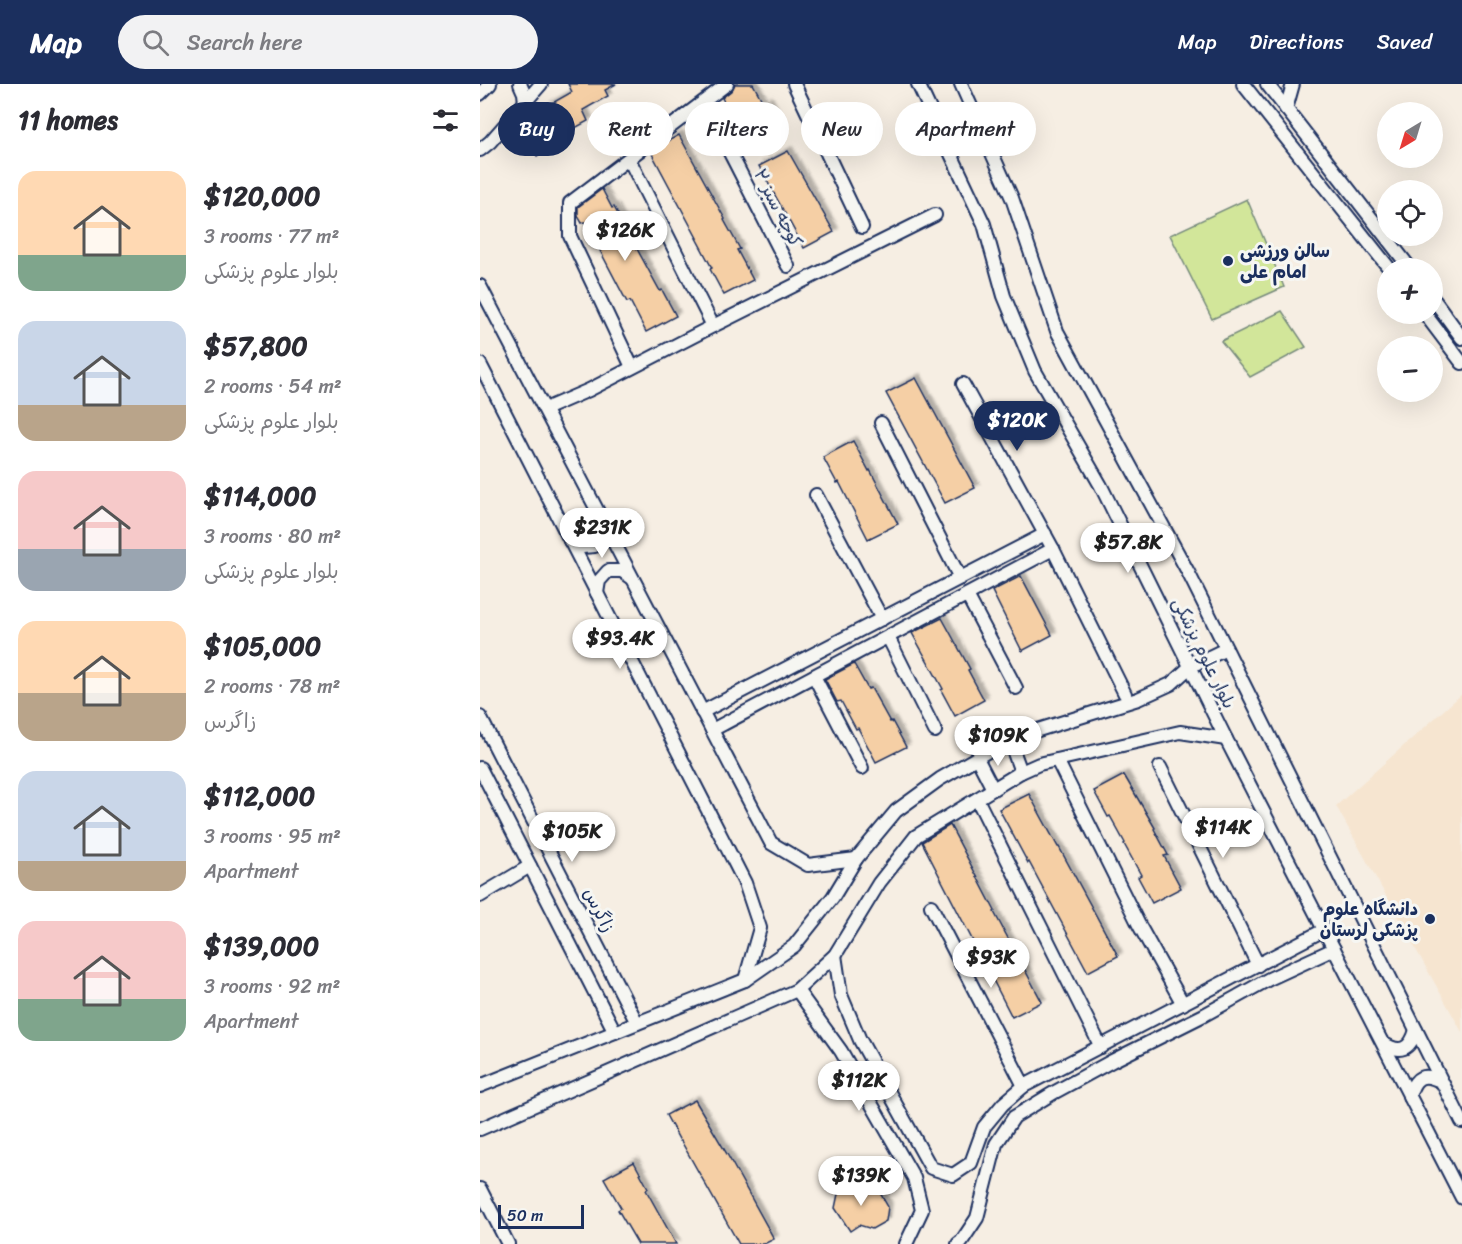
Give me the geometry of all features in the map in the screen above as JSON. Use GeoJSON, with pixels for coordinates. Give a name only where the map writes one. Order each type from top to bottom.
{"type":"FeatureCollection","features":[{"type":"Feature","properties":{"kind":"street"},"geometry":{"type":"LineString","coordinates":[[480,94],[490,84]]}},
{"type":"Feature","properties":{"kind":"street"},"geometry":{"type":"LineString","coordinates":[[520,84],[525,102]]}},
{"type":"Feature","properties":{"kind":"street"},"geometry":{"type":"LineString","coordinates":[[525,102],[541,84]]}},
{"type":"Feature","properties":{"kind":"street"},"geometry":{"type":"LineString","coordinates":[[704,102],[727,84]]}},
{"type":"Feature","properties":{"kind":"street"},"geometry":{"type":"LineString","coordinates":[[794,84],[862,227]]}},
{"type":"Feature","properties":{"kind":"street","name":"بلوار علوم پزشکی"},"geometry":{"type":"LineString","coordinates":[[918,84],[984,224],[1004,296],[1035,371],[1101,486],[1191,666],[1319,933],[1334,950],[1462,1198]]}},
{"type":"Feature","properties":{"kind":"street","name":"بلوار علوم پزشکی"},"geometry":{"type":"LineString","coordinates":[[961,84],[1012,198],[1057,331],[1188,572],[1462,1122]]}},
{"type":"Feature","properties":{"kind":"street"},"geometry":{"type":"LineString","coordinates":[[1243,84],[1381,258]]}},
{"type":"Feature","properties":{"kind":"street"},"geometry":{"type":"LineString","coordinates":[[1267,84],[1402,258]]}},
{"type":"Feature","properties":{"kind":"street"},"geometry":{"type":"LineString","coordinates":[[1286,109],[1293,84]]}},
{"type":"Feature","properties":{"kind":"street"},"geometry":{"type":"LineString","coordinates":[[632,367],[570,236],[570,203],[685,116]]}},
{"type":"Feature","properties":{"kind":"street"},"geometry":{"type":"LineString","coordinates":[[480,150],[498,133]]}},
{"type":"Feature","properties":{"kind":"street","name":"کوچه سبز ۲"},"geometry":{"type":"LineString","coordinates":[[732,156],[788,266]]}},
{"type":"Feature","properties":{"kind":"street"},"geometry":{"type":"LineString","coordinates":[[629,159],[713,326]]}},
{"type":"Feature","properties":{"kind":"street"},"geometry":{"type":"LineString","coordinates":[[544,409],[589,390],[935,215]]}},
{"type":"Feature","properties":{"kind":"street"},"geometry":{"type":"LineString","coordinates":[[480,286],[771,843],[808,865],[856,859]]}},
{"type":"Feature","properties":{"kind":"street"},"geometry":{"type":"LineString","coordinates":[[1443,312],[1462,338]]}},
{"type":"Feature","properties":{"kind":"street"},"geometry":{"type":"LineString","coordinates":[[1433,324],[1462,363]]}},
{"type":"Feature","properties":{"kind":"street"},"geometry":{"type":"LineString","coordinates":[[480,364],[745,883],[760,928],[745,980]]}},
{"type":"Feature","properties":{"kind":"street"},"geometry":{"type":"LineString","coordinates":[[963,384],[1053,549],[1125,694]]}},
{"type":"Feature","properties":{"kind":"street"},"geometry":{"type":"LineString","coordinates":[[881,423],[960,578]]}},
{"type":"Feature","properties":{"kind":"street"},"geometry":{"type":"LineString","coordinates":[[816,495],[882,619]]}},
{"type":"Feature","properties":{"kind":"street"},"geometry":{"type":"LineString","coordinates":[[570,541],[582,547],[595,546],[603,536],[604,523]]}},
{"type":"Feature","properties":{"kind":"street"},"geometry":{"type":"LineString","coordinates":[[702,712],[1045,534]]}},
{"type":"Feature","properties":{"kind":"street"},"geometry":{"type":"LineString","coordinates":[[712,730],[1053,549]]}},
{"type":"Feature","properties":{"kind":"street"},"geometry":{"type":"LineString","coordinates":[[597,594],[599,581],[609,572],[622,571],[633,578]]}},
{"type":"Feature","properties":{"kind":"street"},"geometry":{"type":"LineString","coordinates":[[967,595],[1016,688]]}},
{"type":"Feature","properties":{"kind":"street"},"geometry":{"type":"LineString","coordinates":[[888,637],[935,730]]}},
{"type":"Feature","properties":{"kind":"street"},"geometry":{"type":"LineString","coordinates":[[480,1086],[745,980],[794,946],[833,897],[856,859],[896,811],[940,779],[1009,740],[1138,699],[1171,684],[1191,666],[1226,649]]}},
{"type":"Feature","properties":{"kind":"street"},"geometry":{"type":"LineString","coordinates":[[814,676],[862,768]]}},
{"type":"Feature","properties":{"kind":"street","name":"زاگرس"},"geometry":{"type":"LineString","coordinates":[[480,717],[637,1023]]}},
{"type":"Feature","properties":{"kind":"street"},"geometry":{"type":"LineString","coordinates":[[480,1129],[797,990],[835,955],[879,883],[916,836],[1021,772],[1039,764],[1180,732],[1226,739]]}},
{"type":"Feature","properties":{"kind":"street"},"geometry":{"type":"LineString","coordinates":[[1009,740],[1021,772]]}},
{"type":"Feature","properties":{"kind":"street"},"geometry":{"type":"LineString","coordinates":[[977,758],[993,789]]}},
{"type":"Feature","properties":{"kind":"street"},"geometry":{"type":"LineString","coordinates":[[1057,760],[1139,925],[1182,1004]]}},
{"type":"Feature","properties":{"kind":"street"},"geometry":{"type":"LineString","coordinates":[[1160,767],[1258,965]]}},
{"type":"Feature","properties":{"kind":"street"},"geometry":{"type":"LineString","coordinates":[[480,768],[615,1032]]}},
{"type":"Feature","properties":{"kind":"street"},"geometry":{"type":"LineString","coordinates":[[977,799],[1101,1047]]}},
{"type":"Feature","properties":{"kind":"street"},"geometry":{"type":"LineString","coordinates":[[480,896],[530,866]]}},
{"type":"Feature","properties":{"kind":"street"},"geometry":{"type":"LineString","coordinates":[[931,906],[1024,1086]]}},
{"type":"Feature","properties":{"kind":"street"},"geometry":{"type":"LineString","coordinates":[[835,955],[841,995],[860,1040],[931,1168],[953,1175],[971,1163],[984,1126],[1003,1104],[1024,1086],[1319,933],[1322,955]]}},
{"type":"Feature","properties":{"kind":"street"},"geometry":{"type":"LineString","coordinates":[[958,1244],[978,1218],[996,1144],[1014,1117],[1112,1061],[1204,1015],[1269,979],[1334,950]]}},
{"type":"Feature","properties":{"kind":"street"},"geometry":{"type":"LineString","coordinates":[[797,990],[841,1051],[914,1178],[922,1210],[906,1244]]}},
{"type":"Feature","properties":{"kind":"street"},"geometry":{"type":"LineString","coordinates":[[1383,1043],[1393,1049],[1404,1048],[1413,1041],[1416,1030]]}},
{"type":"Feature","properties":{"kind":"street"},"geometry":{"type":"LineString","coordinates":[[1409,1096],[1412,1085],[1421,1078],[1432,1077],[1442,1082]]}},
{"type":"Feature","properties":{"kind":"street"},"geometry":{"type":"LineString","coordinates":[[480,1189],[508,1244]]}},
{"type":"Feature","properties":{"kind":"shaded area","name":"دانشگاه علوم پزشکی لرستان"},"geometry":{"type":"Polygon","coordinates":[[[1462,694],[1462,1032],[1336,806],[1462,694]]]}},
{"type":"Feature","properties":{"kind":"green space","name":"سالن ورزشی امام علی"},"geometry":{"type":"Polygon","coordinates":[[[1247,199],[1284,287],[1212,319],[1170,235],[1247,199]]]}},
{"type":"Feature","properties":{"kind":"green space"},"geometry":{"type":"Polygon","coordinates":[[[1282,311],[1306,347],[1250,377],[1221,341],[1282,311]]]}},
{"type":"Feature","properties":{"kind":"building"},"geometry":{"type":"Polygon","coordinates":[[[568,84],[616,84],[605,90],[608,96],[597,102],[587,102],[587,108],[583,110],[587,122],[575,128],[575,102],[554,102],[572,92],[568,84]]]}},
{"type":"Feature","properties":{"kind":"building"},"geometry":{"type":"Polygon","coordinates":[[[735,84],[753,84],[763,102],[724,102],[722,98],[732,90],[735,84]]]}},
{"type":"Feature","properties":{"kind":"building"},"geometry":{"type":"Polygon","coordinates":[[[679,135],[685,146],[685,156],[690,156],[725,219],[740,249],[737,250],[753,280],[724,295],[697,238],[653,156],[673,156],[673,138],[679,135]]]}},
{"type":"Feature","properties":{"kind":"building"},"geometry":{"type":"Polygon","coordinates":[[[789,153],[834,232],[804,248],[759,166],[778,156],[789,156],[789,153]]]}},
{"type":"Feature","properties":{"kind":"building"},"geometry":{"type":"Polygon","coordinates":[[[602,189],[676,316],[646,332],[630,301],[627,302],[585,222],[582,223],[578,216],[578,207],[602,189]]]}},
{"type":"Feature","properties":{"kind":"building"},"geometry":{"type":"Polygon","coordinates":[[[916,378],[975,488],[945,503],[886,393],[916,378]]]}},
{"type":"Feature","properties":{"kind":"building"},"geometry":{"type":"Polygon","coordinates":[[[853,441],[898,524],[868,539],[839,482],[837,483],[823,457],[853,441]]]}},
{"type":"Feature","properties":{"kind":"building"},"geometry":{"type":"Polygon","coordinates":[[[1021,576],[1052,635],[1022,651],[992,591],[1021,576]]]}},
{"type":"Feature","properties":{"kind":"building"},"geometry":{"type":"Polygon","coordinates":[[[942,618],[984,700],[955,716],[912,633],[942,618]]]}},
{"type":"Feature","properties":{"kind":"building"},"geometry":{"type":"Polygon","coordinates":[[[854,664],[890,722],[892,721],[906,747],[876,762],[858,728],[856,729],[841,701],[837,702],[825,679],[854,664]]]}},
{"type":"Feature","properties":{"kind":"building"},"geometry":{"type":"Polygon","coordinates":[[[1124,775],[1155,828],[1168,855],[1164,856],[1181,888],[1152,903],[1138,877],[1141,875],[1125,843],[1094,791],[1124,775]]]}},
{"type":"Feature","properties":{"kind":"building"},"geometry":{"type":"Polygon","coordinates":[[[1029,794],[1118,956],[1088,972],[999,809],[1029,794]]]}},
{"type":"Feature","properties":{"kind":"building"},"geometry":{"type":"Polygon","coordinates":[[[950,825],[1042,1002],[1012,1017],[922,842],[950,825]]]}},
{"type":"Feature","properties":{"kind":"building"},"geometry":{"type":"Polygon","coordinates":[[[695,1100],[774,1239],[764,1244],[739,1244],[680,1141],[666,1115],[695,1100]]]}},
{"type":"Feature","properties":{"kind":"building"},"geometry":{"type":"Polygon","coordinates":[[[634,1162],[648,1188],[646,1190],[676,1244],[638,1244],[618,1210],[621,1208],[604,1178],[634,1162]]]}},
{"type":"Feature","properties":{"kind":"building"},"geometry":{"type":"Polygon","coordinates":[[[861,1180],[867,1190],[880,1193],[888,1207],[886,1221],[872,1229],[859,1225],[850,1231],[835,1208],[838,1194],[861,1180]]]}},
{"type":"Feature","properties":{"kind":"place","name":"سالن ورزشی امام علی"},"geometry":{"type":"Point","coordinates":[1228,261]}},
{"type":"Feature","properties":{"kind":"place","name":"دانشگاه علوم پزشکی لرستان"},"geometry":{"type":"Point","coordinates":[1430,919]}}]}
